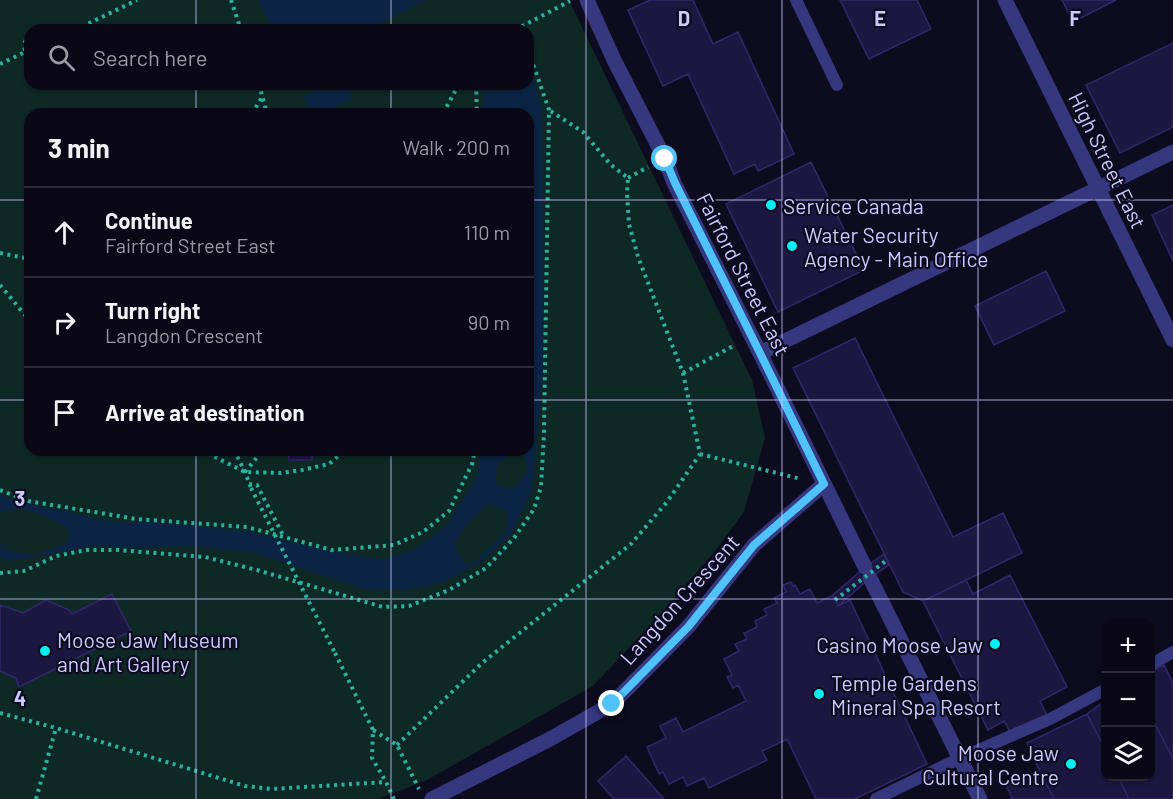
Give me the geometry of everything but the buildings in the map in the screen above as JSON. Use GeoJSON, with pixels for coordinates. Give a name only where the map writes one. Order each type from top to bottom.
{"type":"FeatureCollection","features":[{"type":"Feature","properties":{"kind":"street","name":"Fairford Street East"},"geometry":{"type":"LineString","coordinates":[[587,0],[614,60],[980,799]]}},
{"type":"Feature","properties":{"kind":"street","name":"High Street East"},"geometry":{"type":"LineString","coordinates":[[1005,0],[1173,340]]}},
{"type":"Feature","properties":{"kind":"street"},"geometry":{"type":"LineString","coordinates":[[760,353],[1173,152]]}},
{"type":"Feature","properties":{"kind":"street","name":"Langdon Crescent"},"geometry":{"type":"LineString","coordinates":[[426,795],[550,739],[612,704],[688,627],[754,545],[824,484]]}},
{"type":"Feature","properties":{"kind":"lane"},"geometry":{"type":"LineString","coordinates":[[796,0],[837,85]]}},
{"type":"Feature","properties":{"kind":"lane"},"geometry":{"type":"LineString","coordinates":[[1155,662],[1173,652]]}},
{"type":"Feature","properties":{"kind":"lane"},"geometry":{"type":"LineString","coordinates":[[876,799],[960,758],[1050,719],[1101,692]]}},
{"type":"Feature","properties":{"kind":"path"},"geometry":{"type":"LineString","coordinates":[[87,24],[136,0]]}},
{"type":"Feature","properties":{"kind":"path"},"geometry":{"type":"LineString","coordinates":[[231,0],[239,24]]}},
{"type":"Feature","properties":{"kind":"path"},"geometry":{"type":"LineString","coordinates":[[526,24],[571,0]]}},
{"type":"Feature","properties":{"kind":"path"},"geometry":{"type":"LineString","coordinates":[[0,64],[24,53]]}},
{"type":"Feature","properties":{"kind":"path"},"geometry":{"type":"LineString","coordinates":[[0,573],[24,571],[56,556],[87,550],[118,550],[205,557],[383,607],[409,606],[449,590],[486,568],[514,537],[534,509],[541,487],[544,433],[549,110],[534,67]]}},
{"type":"Feature","properties":{"kind":"path"},"geometry":{"type":"LineString","coordinates":[[261,90],[266,108]]}},
{"type":"Feature","properties":{"kind":"path"},"geometry":{"type":"LineString","coordinates":[[446,108],[456,90]]}},
{"type":"Feature","properties":{"kind":"path"},"geometry":{"type":"LineString","coordinates":[[476,90],[477,108]]}},
{"type":"Feature","properties":{"kind":"path"},"geometry":{"type":"LineString","coordinates":[[256,108],[263,96]]}},
{"type":"Feature","properties":{"kind":"path"},"geometry":{"type":"LineString","coordinates":[[397,745],[482,663],[631,544],[667,502],[699,454],[683,373],[638,257],[629,224],[628,178],[611,165],[583,132],[549,110]]}},
{"type":"Feature","properties":{"kind":"path"},"geometry":{"type":"LineString","coordinates":[[0,253],[24,258]]}},
{"type":"Feature","properties":{"kind":"path"},"geometry":{"type":"LineString","coordinates":[[0,285],[24,314]]}},
{"type":"Feature","properties":{"kind":"path"},"geometry":{"type":"LineString","coordinates":[[683,373],[752,336]]}},
{"type":"Feature","properties":{"kind":"path"},"geometry":{"type":"LineString","coordinates":[[699,454],[824,484]]}},
{"type":"Feature","properties":{"kind":"path"},"geometry":{"type":"LineString","coordinates":[[213,456],[245,472],[281,473],[329,464],[338,456]]}},
{"type":"Feature","properties":{"kind":"path"},"geometry":{"type":"LineString","coordinates":[[237,456],[373,730],[372,758],[394,799]]}},
{"type":"Feature","properties":{"kind":"path"},"geometry":{"type":"LineString","coordinates":[[245,472],[258,456]]}},
{"type":"Feature","properties":{"kind":"path"},"geometry":{"type":"LineString","coordinates":[[0,490],[28,501],[136,519],[247,528],[332,550],[394,545],[423,532],[449,511],[474,456]]}},
{"type":"Feature","properties":{"kind":"path"},"geometry":{"type":"LineString","coordinates":[[250,486],[257,485],[284,537]]}},
{"type":"Feature","properties":{"kind":"path"},"geometry":{"type":"LineString","coordinates":[[835,600],[887,560]]}},
{"type":"Feature","properties":{"kind":"path"},"geometry":{"type":"LineString","coordinates":[[0,713],[245,786],[272,789],[386,782]]}},
{"type":"Feature","properties":{"kind":"path"},"geometry":{"type":"LineString","coordinates":[[36,799],[56,728]]}},
{"type":"Feature","properties":{"kind":"path"},"geometry":{"type":"LineString","coordinates":[[373,730],[397,745],[426,795]]}},
{"type":"Feature","properties":{"kind":"green space"},"geometry":{"type":"Polygon","coordinates":[[[0,0],[569,0],[752,380],[765,438],[744,512],[716,550],[659,616],[593,686],[427,780],[379,799],[0,799],[0,0]]]}},
{"type":"Feature","properties":{"kind":"water"},"geometry":{"type":"Polygon","coordinates":[[[258,0],[427,0],[378,24],[270,24],[258,0]]]}},
{"type":"Feature","properties":{"kind":"water"},"geometry":{"type":"Polygon","coordinates":[[[534,78],[542,110],[544,363],[532,491],[511,534],[481,562],[441,583],[405,590],[365,589],[255,553],[190,546],[137,548],[93,546],[12,561],[0,558],[0,544],[9,551],[37,555],[65,544],[70,536],[67,527],[34,512],[17,509],[0,513],[0,495],[113,522],[155,522],[246,531],[331,551],[383,560],[419,547],[447,525],[476,478],[481,456],[508,456],[498,464],[495,481],[502,487],[517,486],[528,469],[523,456],[534,456],[534,108],[483,108],[484,90],[534,90],[534,78]],[[490,504],[467,524],[456,544],[459,556],[466,564],[475,562],[506,531],[508,512],[490,504]]]}},
{"type":"Feature","properties":{"kind":"water"},"geometry":{"type":"Polygon","coordinates":[[[317,90],[348,90],[352,99],[332,108],[310,108],[304,96],[317,90]]]}},
{"type":"Feature","properties":{"kind":"place","name":"Service Canada"},"geometry":{"type":"Point","coordinates":[771,205]}},
{"type":"Feature","properties":{"kind":"place","name":"Water Security Agency - Main Office"},"geometry":{"type":"Point","coordinates":[792,246]}},
{"type":"Feature","properties":{"kind":"place","name":"Casino Moose Jaw"},"geometry":{"type":"Point","coordinates":[995,644]}},
{"type":"Feature","properties":{"kind":"place","name":"Moose Jaw Museum and Art Gallery"},"geometry":{"type":"Point","coordinates":[45,651]}},
{"type":"Feature","properties":{"kind":"place","name":"Temple Gardens Mineral Spa Resort"},"geometry":{"type":"Point","coordinates":[819,694]}},
{"type":"Feature","properties":{"kind":"place","name":"Moose Jaw Cultural Centre"},"geometry":{"type":"Point","coordinates":[1071,764]}},
{"type":"Feature","properties":{"kind":"route"},"geometry":{"type":"LineString","coordinates":[[612,704],[688,627],[754,545],[824,484],[665,159]]}}]}
